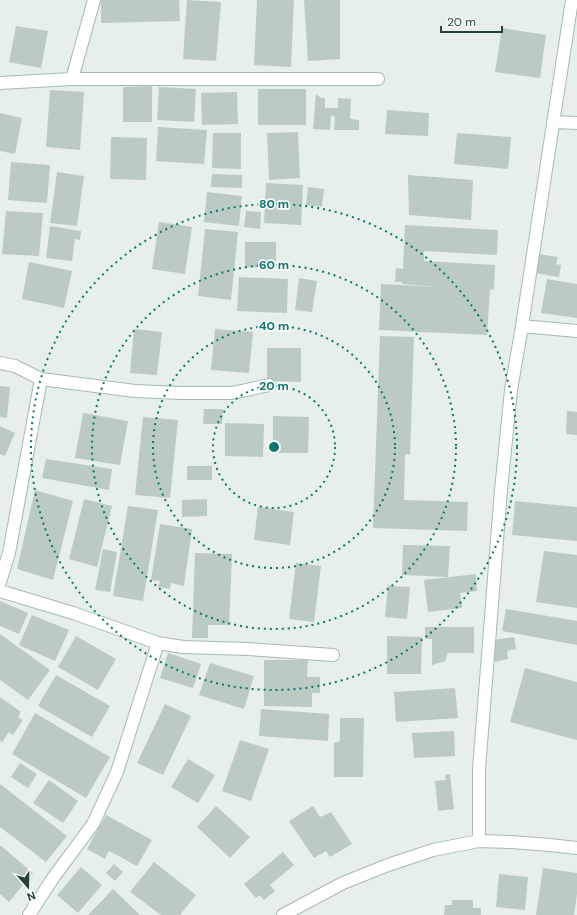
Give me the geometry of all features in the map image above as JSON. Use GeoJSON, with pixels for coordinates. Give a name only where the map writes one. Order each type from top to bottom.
{"type":"FeatureCollection","features":[{"type":"Feature","properties":{"kind":"street"},"geometry":{"type":"LineString","coordinates":[[72,79],[94,0]]}},
{"type":"Feature","properties":{"kind":"street"},"geometry":{"type":"LineString","coordinates":[[479,841],[479,769],[500,498],[511,390],[572,0]]}},
{"type":"Feature","properties":{"kind":"street"},"geometry":{"type":"LineString","coordinates":[[0,83],[72,79],[378,79]]}},
{"type":"Feature","properties":{"kind":"street"},"geometry":{"type":"LineString","coordinates":[[553,122],[577,123]]}},
{"type":"Feature","properties":{"kind":"street"},"geometry":{"type":"LineString","coordinates":[[522,326],[577,331]]}},
{"type":"Feature","properties":{"kind":"street"},"geometry":{"type":"LineString","coordinates":[[0,363],[15,366],[41,379],[135,391],[232,393],[269,386]]}},
{"type":"Feature","properties":{"kind":"street"},"geometry":{"type":"LineString","coordinates":[[0,582],[9,553],[41,379]]}},
{"type":"Feature","properties":{"kind":"street"},"geometry":{"type":"LineString","coordinates":[[0,591],[73,613],[158,643],[183,647],[333,654]]}},
{"type":"Feature","properties":{"kind":"street"},"geometry":{"type":"LineString","coordinates":[[29,915],[53,878],[93,824],[117,772],[158,643]]}},
{"type":"Feature","properties":{"kind":"street"},"geometry":{"type":"LineString","coordinates":[[283,915],[343,883],[388,865],[433,850],[479,841],[550,844],[577,848]]}},
{"type":"Feature","properties":{"kind":"building"},"geometry":{"type":"Polygon","coordinates":[[[101,0],[179,0],[180,21],[101,23],[101,0]]]}},
{"type":"Feature","properties":{"kind":"building"},"geometry":{"type":"Polygon","coordinates":[[[187,0],[221,2],[216,61],[183,59],[187,0]]]}},
{"type":"Feature","properties":{"kind":"building"},"geometry":{"type":"Polygon","coordinates":[[[257,0],[294,0],[291,67],[254,65],[257,0]]]}},
{"type":"Feature","properties":{"kind":"building"},"geometry":{"type":"Polygon","coordinates":[[[304,0],[340,0],[340,59],[308,61],[304,0]]]}},
{"type":"Feature","properties":{"kind":"building"},"geometry":{"type":"Polygon","coordinates":[[[16,26],[48,31],[41,68],[9,62],[16,26]]]}},
{"type":"Feature","properties":{"kind":"building"},"geometry":{"type":"Polygon","coordinates":[[[502,28],[546,35],[540,78],[495,72],[502,28]]]}},
{"type":"Feature","properties":{"kind":"building"},"geometry":{"type":"Polygon","coordinates":[[[152,86],[152,122],[123,122],[123,87],[152,86]]]}},
{"type":"Feature","properties":{"kind":"building"},"geometry":{"type":"Polygon","coordinates":[[[159,87],[196,89],[194,122],[157,120],[159,87]]]}},
{"type":"Feature","properties":{"kind":"building"},"geometry":{"type":"Polygon","coordinates":[[[258,89],[306,89],[306,125],[258,125],[258,89]]]}},
{"type":"Feature","properties":{"kind":"building"},"geometry":{"type":"Polygon","coordinates":[[[50,90],[84,92],[80,150],[46,147],[50,90]]]}},
{"type":"Feature","properties":{"kind":"building"},"geometry":{"type":"Polygon","coordinates":[[[237,92],[238,124],[202,125],[201,93],[237,92]]]}},
{"type":"Feature","properties":{"kind":"building"},"geometry":{"type":"Polygon","coordinates":[[[316,94],[321,98],[325,98],[325,108],[338,108],[338,98],[351,99],[350,119],[359,120],[359,130],[334,130],[335,117],[331,115],[330,130],[313,129],[316,94]]]}},
{"type":"Feature","properties":{"kind":"building"},"geometry":{"type":"Polygon","coordinates":[[[387,110],[429,113],[428,136],[385,134],[387,110]]]}},
{"type":"Feature","properties":{"kind":"building"},"geometry":{"type":"Polygon","coordinates":[[[0,113],[22,118],[15,154],[0,151],[0,113]]]}},
{"type":"Feature","properties":{"kind":"building"},"geometry":{"type":"Polygon","coordinates":[[[158,127],[207,130],[204,164],[156,161],[158,127]]]}},
{"type":"Feature","properties":{"kind":"building"},"geometry":{"type":"Polygon","coordinates":[[[298,132],[300,178],[269,180],[267,133],[298,132]]]}},
{"type":"Feature","properties":{"kind":"building"},"geometry":{"type":"Polygon","coordinates":[[[213,133],[241,133],[241,169],[212,168],[213,133]]]}},
{"type":"Feature","properties":{"kind":"building"},"geometry":{"type":"Polygon","coordinates":[[[457,133],[511,137],[508,169],[454,164],[457,133]]]}},
{"type":"Feature","properties":{"kind":"building"},"geometry":{"type":"Polygon","coordinates":[[[111,137],[147,138],[146,180],[110,179],[111,137]]]}},
{"type":"Feature","properties":{"kind":"building"},"geometry":{"type":"Polygon","coordinates":[[[11,162],[50,165],[47,203],[8,200],[11,162]]]}},
{"type":"Feature","properties":{"kind":"building"},"geometry":{"type":"Polygon","coordinates":[[[57,172],[84,176],[77,226],[50,223],[57,172]]]}},
{"type":"Feature","properties":{"kind":"building"},"geometry":{"type":"Polygon","coordinates":[[[212,174],[242,175],[242,188],[211,187],[212,174]]]}},
{"type":"Feature","properties":{"kind":"building"},"geometry":{"type":"Polygon","coordinates":[[[408,175],[473,180],[471,220],[409,215],[408,175]]]}},
{"type":"Feature","properties":{"kind":"building"},"geometry":{"type":"Polygon","coordinates":[[[266,183],[303,185],[301,225],[264,223],[266,183]]]}},
{"type":"Feature","properties":{"kind":"building"},"geometry":{"type":"Polygon","coordinates":[[[308,187],[324,189],[322,207],[306,205],[308,187]]]}},
{"type":"Feature","properties":{"kind":"building"},"geometry":{"type":"Polygon","coordinates":[[[207,192],[242,196],[239,226],[204,222],[207,192]]]}},
{"type":"Feature","properties":{"kind":"building"},"geometry":{"type":"Polygon","coordinates":[[[6,211],[43,213],[39,256],[2,254],[6,211]]]}},
{"type":"Feature","properties":{"kind":"building"},"geometry":{"type":"Polygon","coordinates":[[[246,211],[261,212],[260,229],[244,227],[246,211]]]}},
{"type":"Feature","properties":{"kind":"building"},"geometry":{"type":"Polygon","coordinates":[[[159,222],[192,227],[185,274],[152,269],[159,222]]]}},
{"type":"Feature","properties":{"kind":"building"},"geometry":{"type":"Polygon","coordinates":[[[405,225],[498,230],[497,255],[424,251],[424,261],[495,265],[494,290],[490,289],[487,335],[379,330],[381,284],[438,287],[395,282],[396,268],[403,269],[405,225]]]}},
{"type":"Feature","properties":{"kind":"building"},"geometry":{"type":"Polygon","coordinates":[[[50,226],[81,231],[80,240],[75,239],[72,261],[46,258],[50,226]]]}},
{"type":"Feature","properties":{"kind":"building"},"geometry":{"type":"Polygon","coordinates":[[[205,229],[238,232],[231,300],[198,296],[205,229]]]}},
{"type":"Feature","properties":{"kind":"building"},"geometry":{"type":"Polygon","coordinates":[[[245,242],[276,242],[276,268],[245,267],[245,242]]]}},
{"type":"Feature","properties":{"kind":"building"},"geometry":{"type":"Polygon","coordinates":[[[538,254],[558,257],[556,264],[561,265],[559,277],[535,273],[538,254]]]}},
{"type":"Feature","properties":{"kind":"building"},"geometry":{"type":"Polygon","coordinates":[[[29,262],[72,271],[64,308],[22,299],[29,262]]]}},
{"type":"Feature","properties":{"kind":"building"},"geometry":{"type":"Polygon","coordinates":[[[239,277],[288,279],[287,313],[237,311],[239,277]]]}},
{"type":"Feature","properties":{"kind":"building"},"geometry":{"type":"Polygon","coordinates":[[[299,278],[317,281],[312,312],[295,310],[299,278]]]}},
{"type":"Feature","properties":{"kind":"building"},"geometry":{"type":"Polygon","coordinates":[[[547,279],[577,284],[577,318],[541,313],[547,279]]]}},
{"type":"Feature","properties":{"kind":"building"},"geometry":{"type":"Polygon","coordinates":[[[134,329],[162,332],[157,375],[130,373],[134,329]]]}},
{"type":"Feature","properties":{"kind":"building"},"geometry":{"type":"Polygon","coordinates":[[[215,329],[253,332],[249,373],[211,370],[215,329]]]}},
{"type":"Feature","properties":{"kind":"building"},"geometry":{"type":"Polygon","coordinates":[[[380,336],[414,337],[410,455],[405,454],[404,500],[468,502],[467,531],[373,528],[380,336]]]}},
{"type":"Feature","properties":{"kind":"building"},"geometry":{"type":"Polygon","coordinates":[[[267,348],[301,348],[301,382],[267,381],[267,348]]]}},
{"type":"Feature","properties":{"kind":"building"},"geometry":{"type":"Polygon","coordinates":[[[0,386],[10,387],[7,418],[0,417],[0,386]]]}},
{"type":"Feature","properties":{"kind":"building"},"geometry":{"type":"Polygon","coordinates":[[[204,409],[223,409],[222,424],[203,424],[204,409]]]}},
{"type":"Feature","properties":{"kind":"building"},"geometry":{"type":"Polygon","coordinates":[[[567,411],[577,412],[577,435],[566,434],[567,411]]]}},
{"type":"Feature","properties":{"kind":"building"},"geometry":{"type":"Polygon","coordinates":[[[83,413],[128,421],[120,465],[75,458],[83,413]]]}},
{"type":"Feature","properties":{"kind":"building"},"geometry":{"type":"Polygon","coordinates":[[[273,416],[309,417],[308,453],[273,453],[273,416]]]}},
{"type":"Feature","properties":{"kind":"building"},"geometry":{"type":"Polygon","coordinates":[[[143,417],[178,420],[170,498],[135,495],[143,417]]]}},
{"type":"Feature","properties":{"kind":"building"},"geometry":{"type":"Polygon","coordinates":[[[225,423],[264,424],[263,457],[225,456],[225,423]]]}},
{"type":"Feature","properties":{"kind":"building"},"geometry":{"type":"Polygon","coordinates":[[[0,426],[15,433],[5,456],[0,454],[0,426]]]}},
{"type":"Feature","properties":{"kind":"building"},"geometry":{"type":"Polygon","coordinates":[[[46,459],[112,469],[109,490],[42,478],[46,459]]]}},
{"type":"Feature","properties":{"kind":"building"},"geometry":{"type":"Polygon","coordinates":[[[187,466],[212,466],[212,480],[187,480],[187,466]]]}},
{"type":"Feature","properties":{"kind":"building"},"geometry":{"type":"Polygon","coordinates":[[[35,490],[73,501],[53,580],[17,569],[35,490]]]}},
{"type":"Feature","properties":{"kind":"building"},"geometry":{"type":"Polygon","coordinates":[[[84,499],[112,506],[97,567],[69,559],[84,499]]]}},
{"type":"Feature","properties":{"kind":"building"},"geometry":{"type":"Polygon","coordinates":[[[207,499],[207,516],[182,517],[182,500],[207,499]]]}},
{"type":"Feature","properties":{"kind":"building"},"geometry":{"type":"Polygon","coordinates":[[[515,501],[577,507],[577,541],[512,535],[515,501]]]}},
{"type":"Feature","properties":{"kind":"building"},"geometry":{"type":"Polygon","coordinates":[[[128,506],[158,510],[143,601],[113,596],[128,506]]]}},
{"type":"Feature","properties":{"kind":"building"},"geometry":{"type":"Polygon","coordinates":[[[258,507],[294,512],[290,545],[254,540],[258,507]]]}},
{"type":"Feature","properties":{"kind":"building"},"geometry":{"type":"Polygon","coordinates":[[[160,524],[192,529],[184,586],[171,583],[170,589],[158,587],[160,581],[151,580],[160,524]]]}},
{"type":"Feature","properties":{"kind":"building"},"geometry":{"type":"Polygon","coordinates":[[[403,545],[450,546],[448,577],[402,575],[403,545]]]}},
{"type":"Feature","properties":{"kind":"building"},"geometry":{"type":"Polygon","coordinates":[[[103,549],[117,552],[110,592],[95,590],[103,549]]]}},
{"type":"Feature","properties":{"kind":"building"},"geometry":{"type":"Polygon","coordinates":[[[544,551],[577,555],[577,608],[536,602],[544,551]]]}},
{"type":"Feature","properties":{"kind":"building"},"geometry":{"type":"Polygon","coordinates":[[[195,553],[232,554],[229,625],[208,625],[208,638],[192,638],[195,553]]]}},
{"type":"Feature","properties":{"kind":"building"},"geometry":{"type":"Polygon","coordinates":[[[296,563],[321,566],[314,622],[289,619],[296,563]]]}},
{"type":"Feature","properties":{"kind":"building"},"geometry":{"type":"Polygon","coordinates":[[[476,574],[477,591],[460,593],[462,608],[428,612],[424,580],[476,574]]]}},
{"type":"Feature","properties":{"kind":"building"},"geometry":{"type":"Polygon","coordinates":[[[388,586],[410,587],[407,619],[385,617],[388,586]]]}},
{"type":"Feature","properties":{"kind":"building"},"geometry":{"type":"Polygon","coordinates":[[[0,601],[28,613],[19,634],[0,626],[0,601]]]}},
{"type":"Feature","properties":{"kind":"building"},"geometry":{"type":"Polygon","coordinates":[[[506,609],[577,621],[577,645],[502,631],[506,609]]]}},
{"type":"Feature","properties":{"kind":"building"},"geometry":{"type":"Polygon","coordinates":[[[32,615],[69,630],[55,661],[19,645],[32,615]]]}},
{"type":"Feature","properties":{"kind":"building"},"geometry":{"type":"Polygon","coordinates":[[[425,627],[474,627],[474,653],[448,653],[445,661],[432,665],[432,639],[425,639],[425,627]]]}},
{"type":"Feature","properties":{"kind":"building"},"geometry":{"type":"Polygon","coordinates":[[[0,634],[50,670],[28,700],[0,680],[0,634]]]}},
{"type":"Feature","properties":{"kind":"building"},"geometry":{"type":"Polygon","coordinates":[[[76,636],[116,659],[98,690],[58,667],[76,636]]]}},
{"type":"Feature","properties":{"kind":"building"},"geometry":{"type":"Polygon","coordinates":[[[387,636],[422,637],[421,674],[387,674],[387,636]]]}},
{"type":"Feature","properties":{"kind":"building"},"geometry":{"type":"Polygon","coordinates":[[[514,637],[516,649],[507,651],[508,659],[495,662],[492,640],[514,637]]]}},
{"type":"Feature","properties":{"kind":"building"},"geometry":{"type":"Polygon","coordinates":[[[168,653],[201,664],[193,688],[160,678],[168,653]]]}},
{"type":"Feature","properties":{"kind":"building"},"geometry":{"type":"Polygon","coordinates":[[[264,660],[308,660],[307,677],[320,677],[320,693],[312,693],[312,707],[264,706],[264,660]]]}},
{"type":"Feature","properties":{"kind":"building"},"geometry":{"type":"Polygon","coordinates":[[[210,663],[254,676],[244,709],[199,695],[210,663]]]}},
{"type":"Feature","properties":{"kind":"building"},"geometry":{"type":"Polygon","coordinates":[[[525,668],[577,682],[577,740],[510,722],[525,668]]]}},
{"type":"Feature","properties":{"kind":"building"},"geometry":{"type":"Polygon","coordinates":[[[56,675],[110,706],[92,737],[38,706],[56,675]]]}},
{"type":"Feature","properties":{"kind":"building"},"geometry":{"type":"Polygon","coordinates":[[[455,688],[458,718],[396,722],[394,692],[455,688]]]}},
{"type":"Feature","properties":{"kind":"building"},"geometry":{"type":"Polygon","coordinates":[[[0,697],[21,712],[18,717],[23,720],[13,735],[9,732],[2,742],[0,741],[0,697]]]}},
{"type":"Feature","properties":{"kind":"building"},"geometry":{"type":"Polygon","coordinates":[[[165,704],[191,716],[163,775],[137,763],[165,704]]]}},
{"type":"Feature","properties":{"kind":"building"},"geometry":{"type":"Polygon","coordinates":[[[261,709],[329,714],[328,741],[259,736],[261,709]]]}},
{"type":"Feature","properties":{"kind":"building"},"geometry":{"type":"Polygon","coordinates":[[[35,713],[110,757],[86,798],[12,754],[35,713]]]}},
{"type":"Feature","properties":{"kind":"building"},"geometry":{"type":"Polygon","coordinates":[[[340,718],[364,718],[363,777],[334,777],[334,743],[340,741],[340,718]]]}},
{"type":"Feature","properties":{"kind":"building"},"geometry":{"type":"Polygon","coordinates":[[[454,731],[455,756],[414,758],[412,733],[454,731]]]}},
{"type":"Feature","properties":{"kind":"building"},"geometry":{"type":"Polygon","coordinates":[[[240,740],[269,749],[251,801],[222,791],[240,740]]]}},
{"type":"Feature","properties":{"kind":"building"},"geometry":{"type":"Polygon","coordinates":[[[188,759],[215,775],[198,803],[171,787],[188,759]]]}},
{"type":"Feature","properties":{"kind":"building"},"geometry":{"type":"Polygon","coordinates":[[[20,763],[37,774],[28,788],[11,777],[20,763]]]}},
{"type":"Feature","properties":{"kind":"building"},"geometry":{"type":"Polygon","coordinates":[[[450,774],[454,809],[438,811],[435,781],[446,780],[445,775],[450,774]]]}},
{"type":"Feature","properties":{"kind":"building"},"geometry":{"type":"Polygon","coordinates":[[[49,780],[78,801],[63,823],[33,803],[49,780]]]}},
{"type":"Feature","properties":{"kind":"building"},"geometry":{"type":"Polygon","coordinates":[[[0,784],[67,836],[46,862],[0,827],[0,784]]]}},
{"type":"Feature","properties":{"kind":"building"},"geometry":{"type":"Polygon","coordinates":[[[216,806],[250,837],[230,858],[197,827],[216,806]]]}},
{"type":"Feature","properties":{"kind":"building"},"geometry":{"type":"Polygon","coordinates":[[[313,806],[320,817],[331,812],[352,844],[330,857],[326,851],[314,858],[289,821],[313,806]]]}},
{"type":"Feature","properties":{"kind":"building"},"geometry":{"type":"Polygon","coordinates":[[[106,815],[152,840],[137,866],[109,851],[105,859],[87,849],[106,815]]]}},
{"type":"Feature","properties":{"kind":"building"},"geometry":{"type":"Polygon","coordinates":[[[0,845],[33,873],[9,902],[0,894],[0,845]]]}},
{"type":"Feature","properties":{"kind":"building"},"geometry":{"type":"Polygon","coordinates":[[[283,852],[294,865],[270,885],[275,891],[264,900],[259,895],[256,898],[244,884],[283,852]]]}},
{"type":"Feature","properties":{"kind":"building"},"geometry":{"type":"Polygon","coordinates":[[[154,862],[196,895],[180,915],[161,915],[130,892],[154,862]]]}},
{"type":"Feature","properties":{"kind":"building"},"geometry":{"type":"Polygon","coordinates":[[[114,864],[123,872],[115,881],[106,873],[114,864]]]}},
{"type":"Feature","properties":{"kind":"building"},"geometry":{"type":"Polygon","coordinates":[[[81,867],[102,885],[78,913],[57,895],[81,867]]]}},
{"type":"Feature","properties":{"kind":"building"},"geometry":{"type":"Polygon","coordinates":[[[543,868],[577,873],[577,894],[574,915],[536,915],[543,868]]]}},
{"type":"Feature","properties":{"kind":"building"},"geometry":{"type":"Polygon","coordinates":[[[499,874],[528,877],[525,910],[496,907],[499,874]]]}},
{"type":"Feature","properties":{"kind":"building"},"geometry":{"type":"Polygon","coordinates":[[[113,889],[140,915],[88,915],[113,889]]]}},
{"type":"Feature","properties":{"kind":"building"},"geometry":{"type":"Polygon","coordinates":[[[452,900],[473,900],[473,908],[481,908],[481,915],[444,915],[445,905],[452,905],[452,900]]]}}]}
